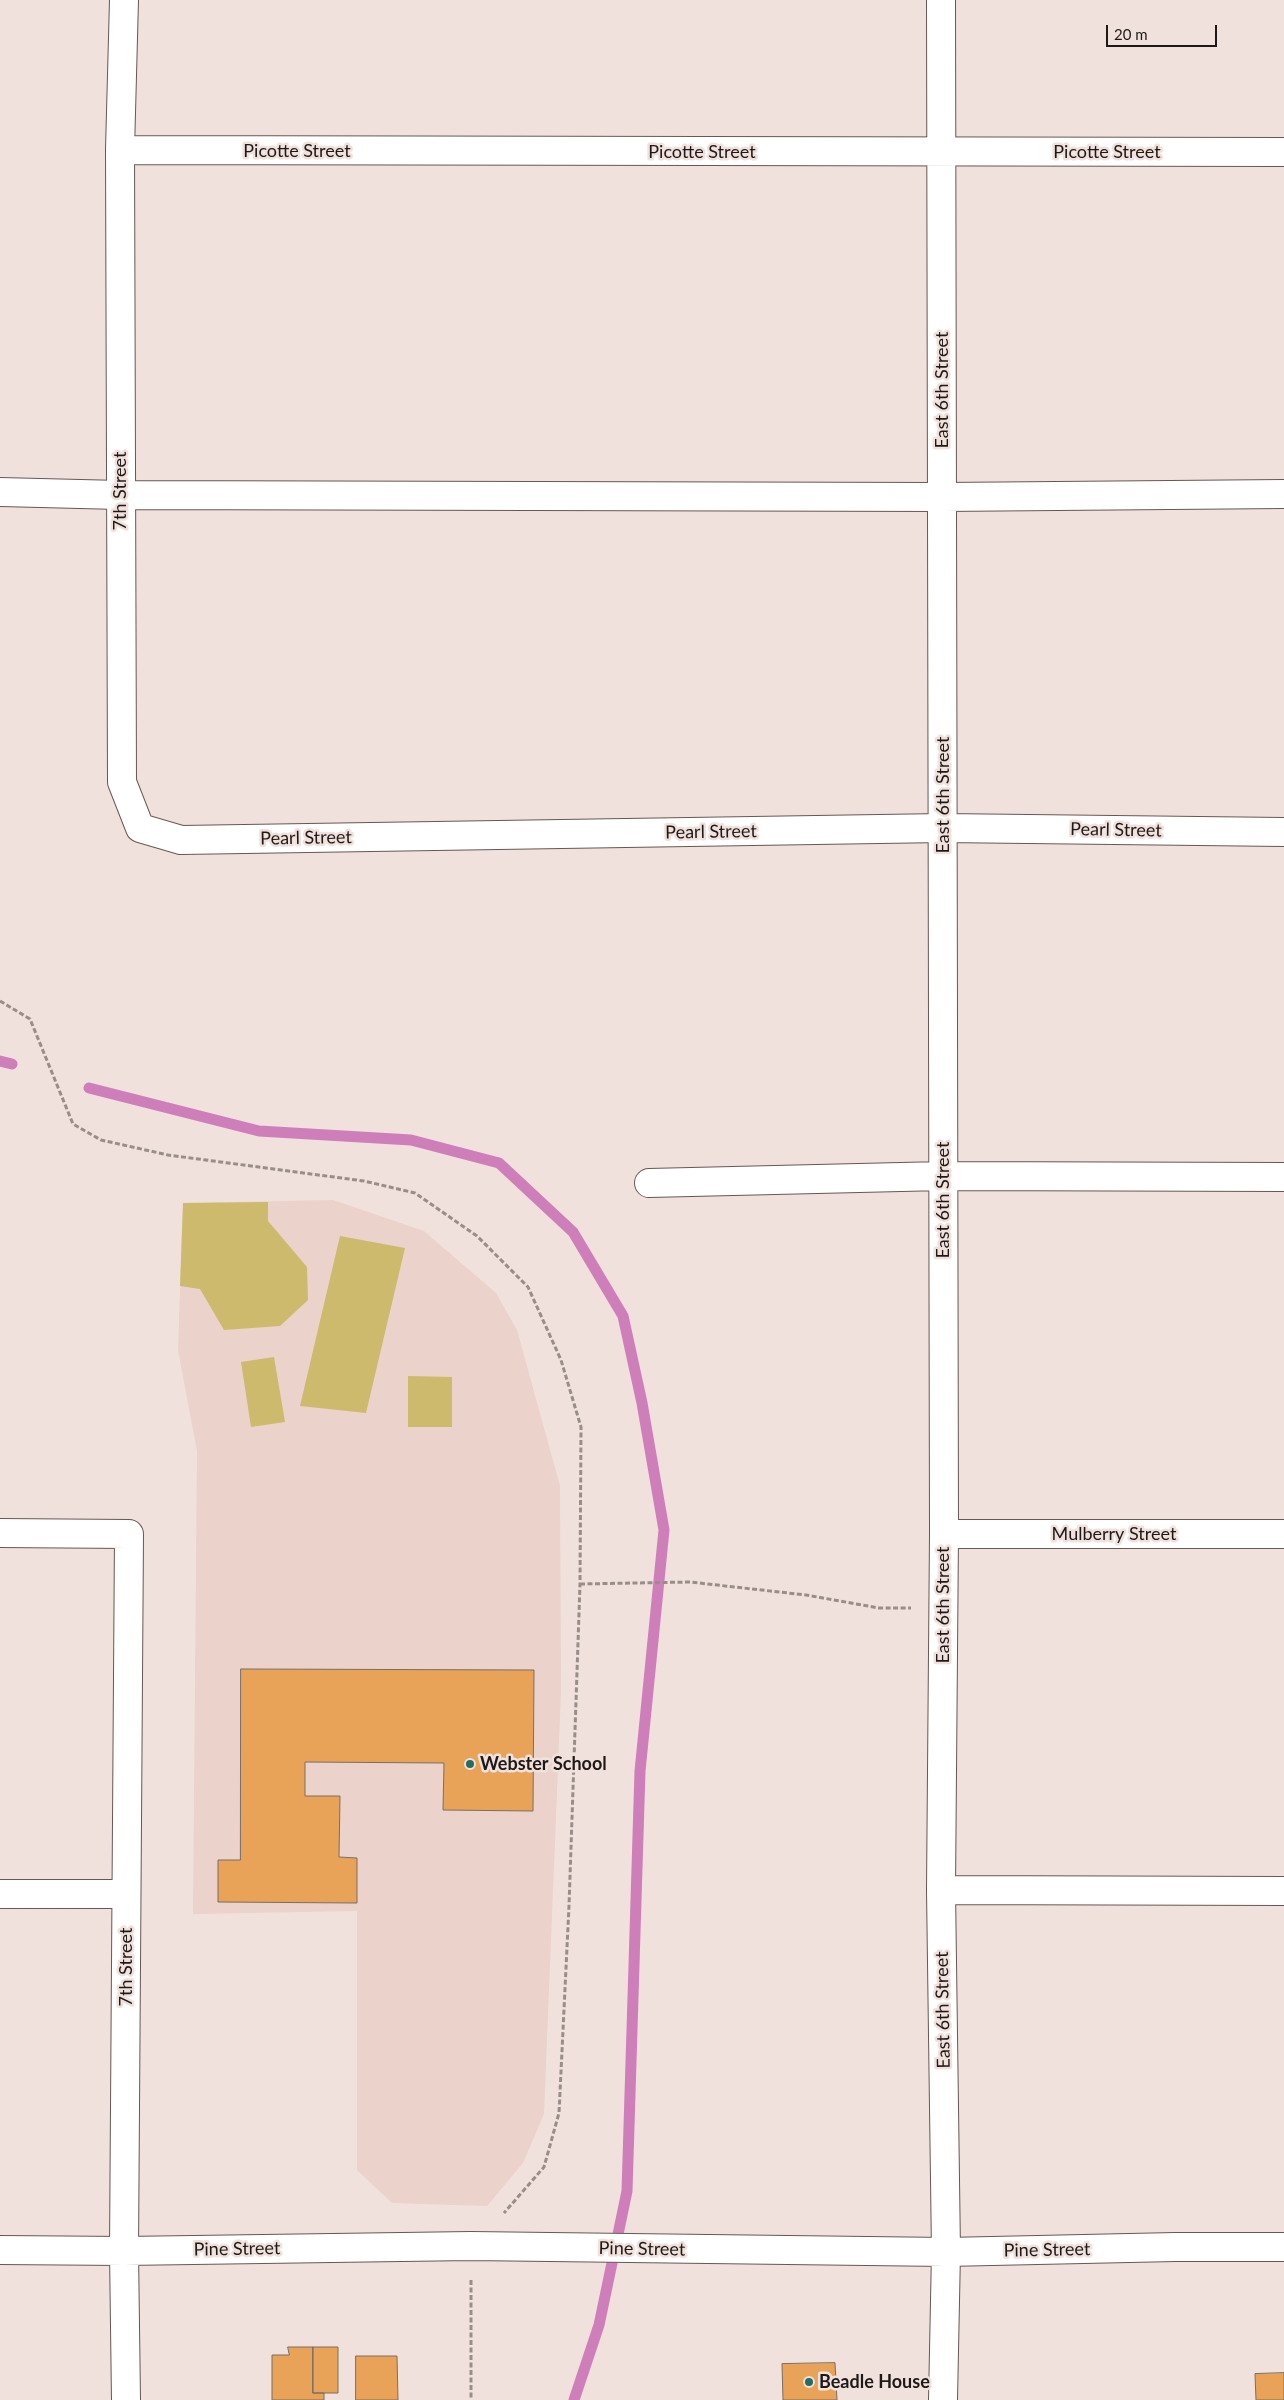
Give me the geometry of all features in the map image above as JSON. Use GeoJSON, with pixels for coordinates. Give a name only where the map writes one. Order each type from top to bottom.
{"type":"FeatureCollection","features":[{"type":"Feature","properties":{"kind":"street","name":"7th Street"},"geometry":{"type":"LineString","coordinates":[[124,0],[120,150],[122,782],[140,828]]}},
{"type":"Feature","properties":{"kind":"street","name":"East 6th Street"},"geometry":{"type":"LineString","coordinates":[[941,0],[944,1534],[941,1890],[946,2252],[944,2400]]}},
{"type":"Feature","properties":{"kind":"street","name":"Picotte Street"},"geometry":{"type":"LineString","coordinates":[[120,150],[1284,152]]}},
{"type":"Feature","properties":{"kind":"street"},"geometry":{"type":"LineString","coordinates":[[0,492],[120,495],[943,497],[1284,494]]}},
{"type":"Feature","properties":{"kind":"street","name":"Pearl Street"},"geometry":{"type":"LineString","coordinates":[[140,828],[181,840],[943,828],[1284,832]]}},
{"type":"Feature","properties":{"kind":"street"},"geometry":{"type":"LineString","coordinates":[[649,1182],[942,1176],[1284,1177]]}},
{"type":"Feature","properties":{"kind":"street","name":"7th Street"},"geometry":{"type":"LineString","coordinates":[[0,1533],[129,1534],[124,2251],[126,2400]]}},
{"type":"Feature","properties":{"kind":"street","name":"Mulberry Street"},"geometry":{"type":"LineString","coordinates":[[944,1534],[1284,1534]]}},
{"type":"Feature","properties":{"kind":"street"},"geometry":{"type":"LineString","coordinates":[[941,1890],[1284,1891]]}},
{"type":"Feature","properties":{"kind":"street"},"geometry":{"type":"LineString","coordinates":[[0,1894],[126,1894]]}},
{"type":"Feature","properties":{"kind":"street","name":"Pine Street"},"geometry":{"type":"LineString","coordinates":[[0,2250],[124,2251],[470,2246],[946,2252],[1175,2247],[1284,2247]]}},
{"type":"Feature","properties":{"kind":"path"},"geometry":{"type":"LineString","coordinates":[[0,1001],[30,1019],[73,1124],[101,1140],[168,1155],[364,1181],[414,1193],[477,1236],[528,1287],[561,1360],[581,1427],[580,1584],[559,2113],[544,2167],[508,2209],[470,2246],[471,2400]]}},
{"type":"Feature","properties":{"kind":"path"},"geometry":{"type":"LineString","coordinates":[[580,1584],[690,1582],[806,1595],[879,1608],[917,1608]]}},
{"type":"Feature","properties":{"kind":"shaded area"},"geometry":{"type":"Polygon","coordinates":[[[333,1200],[424,1231],[496,1293],[517,1330],[560,1486],[561,1692],[544,2114],[523,2163],[487,2206],[392,2203],[357,2170],[357,1911],[193,1914],[197,1451],[178,1350],[183,1203],[333,1200]]]}},
{"type":"Feature","properties":{"kind":"shaded area"},"geometry":{"type":"Polygon","coordinates":[[[268,1202],[268,1221],[307,1267],[308,1300],[280,1326],[224,1330],[200,1289],[180,1286],[183,1203],[268,1202]]]}},
{"type":"Feature","properties":{"kind":"shaded area"},"geometry":{"type":"Polygon","coordinates":[[[340,1236],[405,1248],[366,1413],[300,1406],[340,1236]]]}},
{"type":"Feature","properties":{"kind":"shaded area"},"geometry":{"type":"Polygon","coordinates":[[[274,1357],[285,1422],[251,1427],[241,1362],[274,1357]]]}},
{"type":"Feature","properties":{"kind":"shaded area"},"geometry":{"type":"Polygon","coordinates":[[[408,1376],[452,1377],[452,1427],[408,1427],[408,1376]]]}},
{"type":"Feature","properties":{"kind":"building"},"geometry":{"type":"Polygon","coordinates":[[[241,1669],[534,1670],[533,1811],[443,1810],[444,1763],[305,1762],[305,1796],[340,1796],[339,1857],[357,1858],[357,1903],[218,1902],[218,1860],[240,1860],[241,1669]]]}},
{"type":"Feature","properties":{"kind":"building"},"geometry":{"type":"Polygon","coordinates":[[[288,2347],[313,2347],[313,2393],[324,2393],[324,2400],[272,2400],[272,2355],[289,2355],[288,2347]]]}},
{"type":"Feature","properties":{"kind":"building"},"geometry":{"type":"Polygon","coordinates":[[[313,2347],[338,2347],[338,2393],[313,2393],[313,2347]]]}},
{"type":"Feature","properties":{"kind":"building"},"geometry":{"type":"Polygon","coordinates":[[[356,2356],[397,2356],[398,2400],[356,2400],[356,2356]]]}},
{"type":"Feature","properties":{"kind":"building","name":"Beadle House"},"geometry":{"type":"Polygon","coordinates":[[[835,2363],[837,2400],[783,2400],[782,2364],[835,2363]]]}},
{"type":"Feature","properties":{"kind":"building"},"geometry":{"type":"Polygon","coordinates":[[[1284,2373],[1284,2400],[1256,2400],[1255,2374],[1284,2373]]]}},
{"type":"Feature","properties":{"kind":"waterway"},"geometry":{"type":"LineString","coordinates":[[0,1061],[12,1064]]}},
{"type":"Feature","properties":{"kind":"waterway"},"geometry":{"type":"LineString","coordinates":[[89,1088],[259,1131],[411,1140],[499,1163],[573,1232],[623,1316],[642,1403],[664,1530],[640,1771],[627,2191],[599,2325],[574,2400]]}},
{"type":"Feature","properties":{"kind":"place","name":"Webster School"},"geometry":{"type":"Point","coordinates":[470,1764]}},
{"type":"Feature","properties":{"kind":"place","name":"Beadle House"},"geometry":{"type":"Point","coordinates":[809,2382]}}]}
